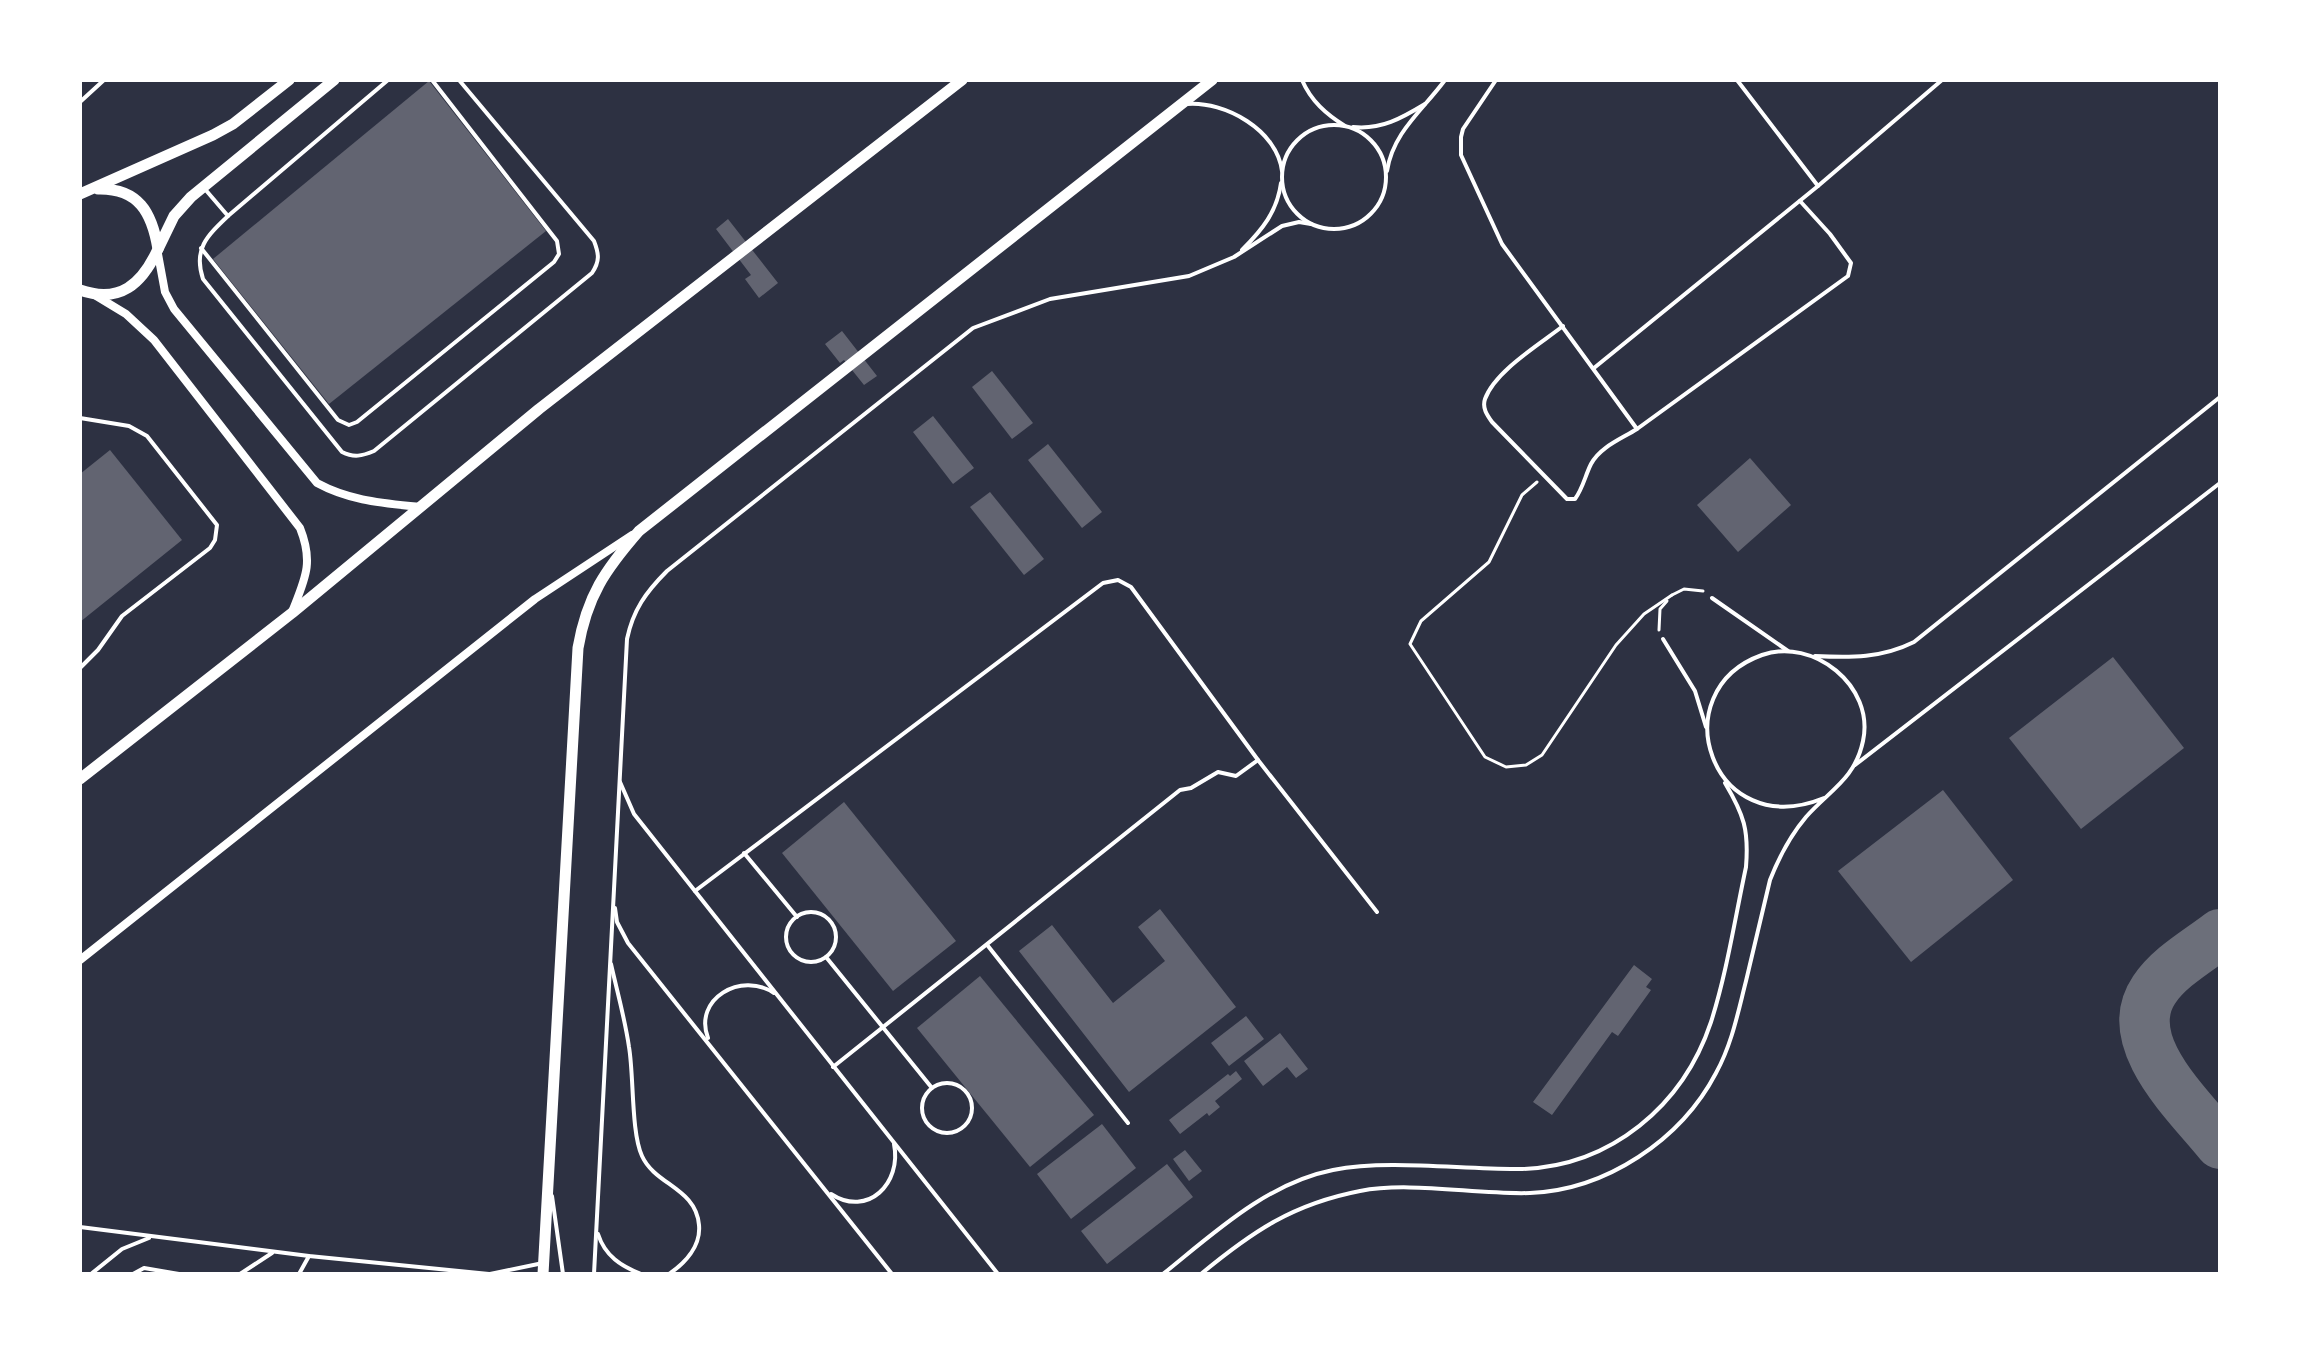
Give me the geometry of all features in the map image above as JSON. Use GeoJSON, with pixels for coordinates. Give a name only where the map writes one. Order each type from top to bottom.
{"type":"FeatureCollection","features":[{"type":"Feature","properties":{"kind":"main road"},"geometry":{"type":"LineString","coordinates":[[80,194],[233,124],[289,80]]}},
{"type":"Feature","properties":{"kind":"main road"},"geometry":{"type":"LineString","coordinates":[[80,290],[108,295],[126,290],[140,280],[174,216],[202,186],[334,80]]}},
{"type":"Feature","properties":{"kind":"main road"},"geometry":{"type":"LineString","coordinates":[[80,779],[292,613],[539,409],[962,80]]}},
{"type":"Feature","properties":{"kind":"main road"},"geometry":{"type":"LineString","coordinates":[[544,1268],[578,648],[583,618],[594,590],[611,563],[639,531],[1212,80]]}},
{"type":"Feature","properties":{"kind":"main road"},"geometry":{"type":"LineString","coordinates":[[94,189],[126,193],[140,203],[150,216],[158,249]]}},
{"type":"Feature","properties":{"kind":"main road"},"geometry":{"type":"LineString","coordinates":[[80,297],[93,294]]}},
{"type":"Feature","properties":{"kind":"street"},"geometry":{"type":"LineString","coordinates":[[158,249],[161,277],[174,309],[317,483],[337,494],[362,501],[422,508]]}},
{"type":"Feature","properties":{"kind":"street"},"geometry":{"type":"LineString","coordinates":[[93,294],[126,314],[154,340],[300,528],[309,559],[292,613]]}},
{"type":"Feature","properties":{"kind":"street"},"geometry":{"type":"LineString","coordinates":[[80,960],[535,599],[639,531]]}},
{"type":"Feature","properties":{"kind":"lane"},"geometry":{"type":"LineString","coordinates":[[80,102],[104,80]]}},
{"type":"Feature","properties":{"kind":"lane"},"geometry":{"type":"LineString","coordinates":[[388,80],[212,231],[201,248],[199,265],[203,279],[342,452],[351,457],[374,451],[592,273],[598,264],[599,253],[594,241],[459,80]]}},
{"type":"Feature","properties":{"kind":"lane"},"geometry":{"type":"LineString","coordinates":[[201,248],[338,420],[349,425],[357,422],[554,262],[559,254],[557,241],[432,80]]}},
{"type":"Feature","properties":{"kind":"lane"},"geometry":{"type":"LineString","coordinates":[[1302,80],[1322,110],[1345,126],[1359,131],[1380,152],[1386,181]]}},
{"type":"Feature","properties":{"kind":"lane"},"geometry":{"type":"LineString","coordinates":[[594,1274],[627,639],[639,602],[667,571],[973,328],[1050,299],[1189,276],[1234,257],[1282,226],[1299,222],[1336,228],[1360,222],[1373,211],[1382,197],[1389,160],[1402,131],[1445,80]]}},
{"type":"Feature","properties":{"kind":"lane"},"geometry":{"type":"LineString","coordinates":[[1496,80],[1463,129],[1461,155],[1502,244],[1637,429]]}},
{"type":"Feature","properties":{"kind":"lane"},"geometry":{"type":"LineString","coordinates":[[1737,80],[1818,186]]}},
{"type":"Feature","properties":{"kind":"lane"},"geometry":{"type":"LineString","coordinates":[[1594,368],[1800,201],[1942,80]]}},
{"type":"Feature","properties":{"kind":"lane"},"geometry":{"type":"LineString","coordinates":[[1173,110],[1187,104],[1199,104],[1242,118],[1275,146],[1279,154],[1283,189],[1289,203],[1298,215],[1311,224]]}},
{"type":"Feature","properties":{"kind":"lane"},"geometry":{"type":"LineString","coordinates":[[1234,257],[1271,216],[1277,204],[1286,157],[1296,142],[1327,125],[1359,128],[1386,125],[1425,104]]}},
{"type":"Feature","properties":{"kind":"lane"},"geometry":{"type":"LineString","coordinates":[[202,186],[228,216]]}},
{"type":"Feature","properties":{"kind":"lane"},"geometry":{"type":"LineString","coordinates":[[1563,326],[1506,371],[1485,399],[1484,408],[1543,477],[1567,499],[1575,499],[1597,455],[1848,276],[1851,263],[1800,201]]}},
{"type":"Feature","properties":{"kind":"lane"},"geometry":{"type":"LineString","coordinates":[[1706,729],[1711,705],[1723,682],[1741,665],[1763,654],[1788,651],[1813,656],[1872,657],[1894,652],[1914,642],[2220,397]]}},
{"type":"Feature","properties":{"kind":"lane"},"geometry":{"type":"LineString","coordinates":[[80,418],[129,426],[147,436],[217,525],[218,532],[210,548],[122,616],[98,650],[80,668]]}},
{"type":"Feature","properties":{"kind":"lane"},"geometry":{"type":"LineString","coordinates":[[1854,766],[2220,483]]}},
{"type":"Feature","properties":{"kind":"lane"},"geometry":{"type":"LineString","coordinates":[[695,891],[1111,580],[1118,580],[1131,587],[1258,760],[1377,912]]}},
{"type":"Feature","properties":{"kind":"lane"},"geometry":{"type":"LineString","coordinates":[[1712,598],[1788,651]]}},
{"type":"Feature","properties":{"kind":"lane"},"geometry":{"type":"LineString","coordinates":[[1163,1274],[1248,1208],[1290,1186],[1331,1170],[1360,1167],[1523,1169],[1581,1160],[1613,1145],[1640,1126],[1682,1079],[1710,1024],[1718,998],[1746,867],[1747,829],[1741,810],[1710,754],[1695,691],[1663,639]]}},
{"type":"Feature","properties":{"kind":"lane"},"geometry":{"type":"LineString","coordinates":[[1201,1274],[1255,1232],[1314,1201],[1364,1190],[1392,1188],[1532,1193],[1597,1179],[1655,1146],[1699,1099],[1716,1074],[1731,1039],[1774,871],[1787,841],[1824,798],[1844,783],[1864,739],[1863,712],[1853,688],[1835,669],[1813,656]]}},
{"type":"Feature","properties":{"kind":"lane"},"geometry":{"type":"LineString","coordinates":[[833,1067],[1180,790],[1191,788],[1218,772],[1236,776],[1258,760]]}},
{"type":"Feature","properties":{"kind":"lane"},"geometry":{"type":"LineString","coordinates":[[619,776],[622,792],[634,814],[998,1274]]}},
{"type":"Feature","properties":{"kind":"lane"},"geometry":{"type":"LineString","coordinates":[[1721,776],[1741,795],[1766,807],[1793,809],[1824,798]]}},
{"type":"Feature","properties":{"kind":"lane"},"geometry":{"type":"LineString","coordinates":[[744,853],[797,917]]}},
{"type":"Feature","properties":{"kind":"lane"},"geometry":{"type":"LineString","coordinates":[[613,902],[617,922],[628,943],[892,1274]]}},
{"type":"Feature","properties":{"kind":"lane"},"geometry":{"type":"LineString","coordinates":[[817,913],[831,922],[836,936],[835,944],[826,957],[803,961],[791,951],[786,935],[797,917],[817,913]]}},
{"type":"Feature","properties":{"kind":"lane"},"geometry":{"type":"LineString","coordinates":[[988,946],[1128,1123]]}},
{"type":"Feature","properties":{"kind":"lane"},"geometry":{"type":"LineString","coordinates":[[610,957],[629,1047],[641,1155],[653,1169],[684,1193],[693,1205],[700,1227],[692,1251],[682,1265],[668,1274]]}},
{"type":"Feature","properties":{"kind":"lane"},"geometry":{"type":"LineString","coordinates":[[826,957],[932,1088]]}},
{"type":"Feature","properties":{"kind":"lane"},"geometry":{"type":"LineString","coordinates":[[710,1044],[705,1032],[708,1011],[728,989],[741,984],[754,984],[777,995]]}},
{"type":"Feature","properties":{"kind":"lane"},"geometry":{"type":"LineString","coordinates":[[944,1083],[952,1084],[966,1093],[970,1100],[970,1115],[961,1128],[946,1133],[926,1122],[922,1106],[932,1088],[944,1083]]}},
{"type":"Feature","properties":{"kind":"lane"},"geometry":{"type":"LineString","coordinates":[[827,1191],[846,1201],[867,1200],[876,1195],[892,1177],[896,1165],[893,1141]]}},
{"type":"Feature","properties":{"kind":"lane"},"geometry":{"type":"LineString","coordinates":[[550,1182],[563,1274]]}},
{"type":"Feature","properties":{"kind":"lane"},"geometry":{"type":"LineString","coordinates":[[80,1227],[274,1252],[490,1274],[544,1268]]}},
{"type":"Feature","properties":{"kind":"lane"},"geometry":{"type":"LineString","coordinates":[[597,1231],[606,1252],[626,1268],[641,1274]]}},
{"type":"Feature","properties":{"kind":"lane"},"geometry":{"type":"LineString","coordinates":[[91,1274],[122,1249],[152,1238]]}},
{"type":"Feature","properties":{"kind":"lane"},"geometry":{"type":"LineString","coordinates":[[240,1274],[274,1252]]}},
{"type":"Feature","properties":{"kind":"lane"},"geometry":{"type":"LineString","coordinates":[[299,1274],[309,1256]]}},
{"type":"Feature","properties":{"kind":"lane"},"geometry":{"type":"LineString","coordinates":[[133,1274],[144,1268],[179,1274]]}},
{"type":"Feature","properties":{"kind":"path"},"geometry":{"type":"LineString","coordinates":[[1543,477],[1522,495],[1489,562],[1421,621],[1410,644],[1485,757],[1506,767],[1526,765],[1542,755],[1616,645],[1644,614],[1684,589],[1700,589],[1712,598]]}},
{"type":"Feature","properties":{"kind":"path"},"geometry":{"type":"LineString","coordinates":[[1663,639],[1658,628],[1660,609],[1672,595]]}},
{"type":"Feature","properties":{"kind":"building"},"geometry":{"type":"Polygon","coordinates":[[[429,81],[546,231],[329,404],[213,259],[429,81]]]}},
{"type":"Feature","properties":{"kind":"building"},"geometry":{"type":"Polygon","coordinates":[[[728,219],[778,283],[759,298],[745,279],[751,275],[716,229],[728,219]]]}},
{"type":"Feature","properties":{"kind":"building"},"geometry":{"type":"Polygon","coordinates":[[[842,331],[877,376],[864,385],[844,360],[840,363],[825,344],[842,331]]]}},
{"type":"Feature","properties":{"kind":"building"},"geometry":{"type":"Polygon","coordinates":[[[992,371],[1033,423],[1012,439],[972,387],[992,371]]]}},
{"type":"Feature","properties":{"kind":"building"},"geometry":{"type":"Polygon","coordinates":[[[933,416],[974,468],[953,484],[913,432],[933,416]]]}},
{"type":"Feature","properties":{"kind":"building"},"geometry":{"type":"Polygon","coordinates":[[[1048,444],[1102,512],[1082,528],[1028,460],[1048,444]]]}},
{"type":"Feature","properties":{"kind":"building"},"geometry":{"type":"Polygon","coordinates":[[[110,450],[182,540],[80,622],[80,474],[110,450]]]}},
{"type":"Feature","properties":{"kind":"building"},"geometry":{"type":"Polygon","coordinates":[[[1750,458],[1791,505],[1738,552],[1697,505],[1750,458]]]}},
{"type":"Feature","properties":{"kind":"building"},"geometry":{"type":"Polygon","coordinates":[[[990,492],[1044,559],[1024,575],[970,507],[990,492]]]}},
{"type":"Feature","properties":{"kind":"building"},"geometry":{"type":"Polygon","coordinates":[[[2113,657],[2184,748],[2081,829],[2009,738],[2113,657]]]}},
{"type":"Feature","properties":{"kind":"building"},"geometry":{"type":"Polygon","coordinates":[[[1943,790],[2013,880],[1911,962],[1838,871],[1943,790]]]}},
{"type":"Feature","properties":{"kind":"building"},"geometry":{"type":"Polygon","coordinates":[[[844,802],[956,941],[893,991],[782,853],[844,802]]]}},
{"type":"Feature","properties":{"kind":"building"},"geometry":{"type":"Polygon","coordinates":[[[1160,909],[1236,1007],[1129,1092],[1019,951],[1052,925],[1113,1003],[1165,961],[1138,927],[1160,909]]]}},
{"type":"Feature","properties":{"kind":"building"},"geometry":{"type":"Polygon","coordinates":[[[1634,965],[1652,979],[1646,987],[1651,990],[1618,1036],[1612,1032],[1552,1115],[1533,1102],[1634,965]]]}},
{"type":"Feature","properties":{"kind":"building"},"geometry":{"type":"Polygon","coordinates":[[[980,976],[1094,1115],[1030,1167],[917,1028],[980,976]]]}},
{"type":"Feature","properties":{"kind":"building"},"geometry":{"type":"Polygon","coordinates":[[[1246,1016],[1264,1039],[1229,1066],[1211,1043],[1246,1016]]]}},
{"type":"Feature","properties":{"kind":"building"},"geometry":{"type":"Polygon","coordinates":[[[1280,1033],[1308,1069],[1296,1078],[1287,1067],[1263,1086],[1244,1061],[1280,1033]]]}},
{"type":"Feature","properties":{"kind":"building"},"geometry":{"type":"Polygon","coordinates":[[[1236,1071],[1242,1079],[1215,1101],[1220,1107],[1180,1134],[1169,1120],[1236,1071]]]}},
{"type":"Feature","properties":{"kind":"building"},"geometry":{"type":"Polygon","coordinates":[[[1102,1124],[1136,1168],[1071,1219],[1037,1174],[1102,1124]]]}},
{"type":"Feature","properties":{"kind":"building"},"geometry":{"type":"Polygon","coordinates":[[[1185,1150],[1202,1171],[1189,1181],[1173,1159],[1185,1150]]]}},
{"type":"Feature","properties":{"kind":"building"},"geometry":{"type":"Polygon","coordinates":[[[1167,1164],[1193,1197],[1107,1264],[1081,1231],[1167,1164]]]}},
{"type":"Feature","properties":{"kind":"taxiway"},"geometry":{"type":"LineString","coordinates":[[2220,934],[2160,982],[2146,1010],[2145,1031],[2162,1072],[2220,1144]]}}]}
